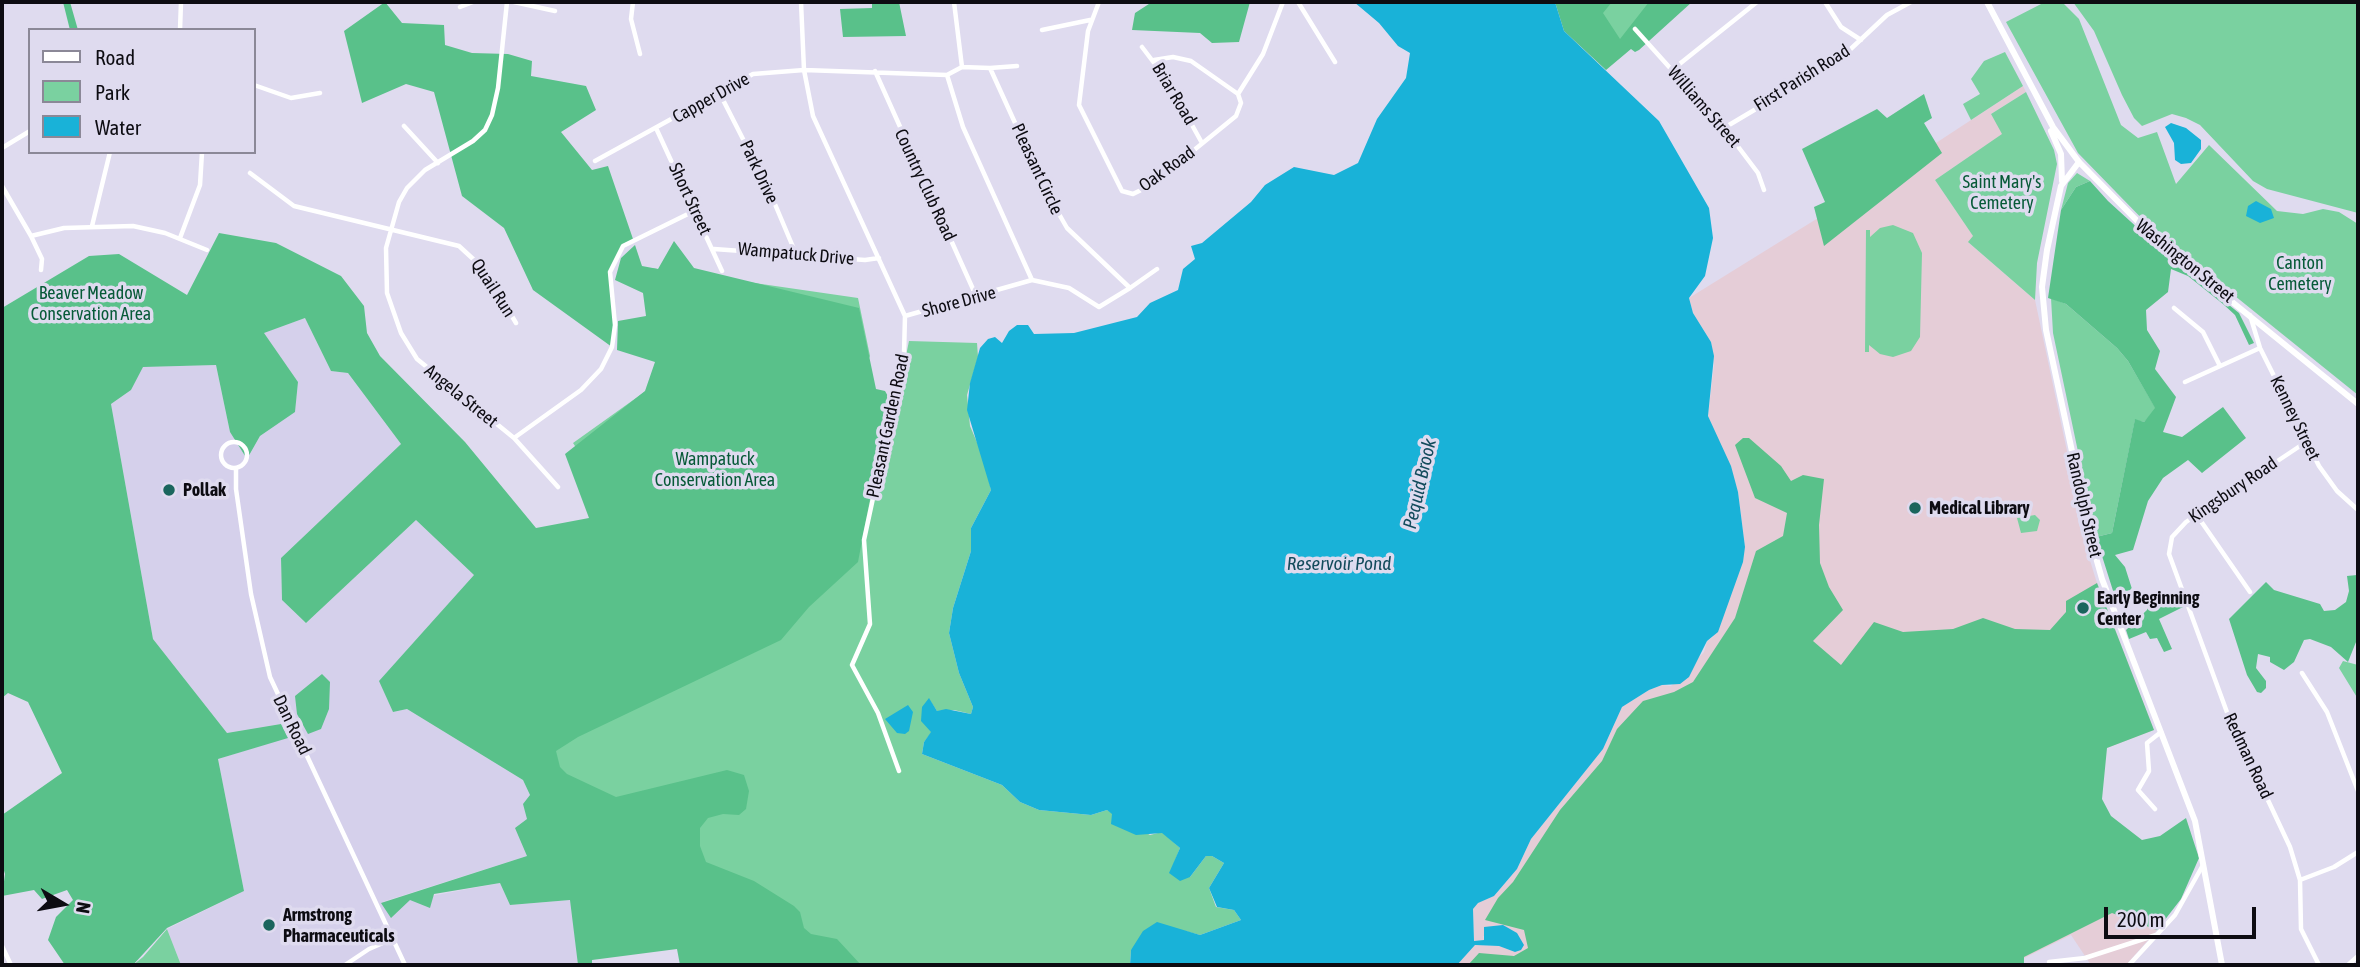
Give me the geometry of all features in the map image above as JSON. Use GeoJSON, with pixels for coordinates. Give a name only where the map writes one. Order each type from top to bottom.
{"type":"FeatureCollection","features":[{"type":"Feature","properties":{"kind":"main road","name":"Washington Street"},"geometry":{"type":"LineString","coordinates":[[1987,2],[2057,133],[2077,160],[2141,227],[2358,404]]}},
{"type":"Feature","properties":{"kind":"main road","name":"Washington Street"},"geometry":{"type":"LineString","coordinates":[[2036,96],[2061,154],[2061,186]]}},
{"type":"Feature","properties":{"kind":"main road"},"geometry":{"type":"LineString","coordinates":[[2063,175],[2067,163],[2077,160]]}},
{"type":"Feature","properties":{"kind":"main road","name":"Randolph Street"},"geometry":{"type":"LineString","coordinates":[[2077,160],[2061,186],[2043,276],[2046,330],[2098,567],[2195,821],[2205,861],[2222,965]]}},
{"type":"Feature","properties":{"kind":"street"},"geometry":{"type":"LineString","coordinates":[[180,28],[181,2]]}},
{"type":"Feature","properties":{"kind":"street"},"geometry":{"type":"LineString","coordinates":[[460,6],[473,2]]}},
{"type":"Feature","properties":{"kind":"street","name":"Angela Street"},"geometry":{"type":"LineString","coordinates":[[507,2],[498,88],[492,116],[485,130],[473,141],[425,170],[407,188],[390,229],[384,267],[387,293],[401,333],[426,368],[514,438],[558,487]]}},
{"type":"Feature","properties":{"kind":"street"},"geometry":{"type":"LineString","coordinates":[[514,2],[555,11]]}},
{"type":"Feature","properties":{"kind":"street"},"geometry":{"type":"LineString","coordinates":[[633,2],[633,33],[640,54]]}},
{"type":"Feature","properties":{"kind":"street","name":"Pleasant Garden Road"},"geometry":{"type":"LineString","coordinates":[[801,2],[804,70],[813,116],[905,316],[904,354],[864,540],[870,624],[852,665],[878,713],[899,771]]}},
{"type":"Feature","properties":{"kind":"street"},"geometry":{"type":"LineString","coordinates":[[954,2],[962,67]]}},
{"type":"Feature","properties":{"kind":"street","name":"Oak Road"},"geometry":{"type":"LineString","coordinates":[[1099,2],[1098,10],[1090,20],[1079,105],[1122,191],[1133,194],[1151,185],[1236,116],[1241,103],[1238,94],[1264,54],[1283,2]]}},
{"type":"Feature","properties":{"kind":"street"},"geometry":{"type":"LineString","coordinates":[[1298,2],[1335,62]]}},
{"type":"Feature","properties":{"kind":"street"},"geometry":{"type":"LineString","coordinates":[[1672,71],[1757,2]]}},
{"type":"Feature","properties":{"kind":"street"},"geometry":{"type":"LineString","coordinates":[[1825,2],[1841,27],[1861,40]]}},
{"type":"Feature","properties":{"kind":"street","name":"First Parish Road"},"geometry":{"type":"LineString","coordinates":[[1724,128],[1840,59],[1887,15],[1911,2]]}},
{"type":"Feature","properties":{"kind":"street"},"geometry":{"type":"LineString","coordinates":[[1042,30],[1090,20]]}},
{"type":"Feature","properties":{"kind":"street","name":"Williams Street"},"geometry":{"type":"LineString","coordinates":[[1635,29],[1724,128],[1758,173],[1764,190]]}},
{"type":"Feature","properties":{"kind":"street","name":"Briar Road"},"geometry":{"type":"LineString","coordinates":[[1142,47],[1154,60],[1202,143]]}},
{"type":"Feature","properties":{"kind":"street"},"geometry":{"type":"LineString","coordinates":[[1154,60],[1173,57],[1191,61],[1238,94]]}},
{"type":"Feature","properties":{"kind":"street"},"geometry":{"type":"LineString","coordinates":[[1017,66],[962,67],[947,75],[963,127],[1032,280],[1069,288],[1099,307],[1157,269]]}},
{"type":"Feature","properties":{"kind":"street","name":"Pleasant Circle"},"geometry":{"type":"LineString","coordinates":[[990,68],[1060,218],[1130,288]]}},
{"type":"Feature","properties":{"kind":"street","name":"Capper Drive"},"geometry":{"type":"LineString","coordinates":[[595,161],[753,74],[804,70],[947,75]]}},
{"type":"Feature","properties":{"kind":"street","name":"Country Club Road"},"geometry":{"type":"LineString","coordinates":[[875,71],[977,298]]}},
{"type":"Feature","properties":{"kind":"street"},"geometry":{"type":"LineString","coordinates":[[256,86],[291,98],[320,93]]}},
{"type":"Feature","properties":{"kind":"street","name":"Park Drive"},"geometry":{"type":"LineString","coordinates":[[719,92],[769,190],[796,254]]}},
{"type":"Feature","properties":{"kind":"street"},"geometry":{"type":"LineString","coordinates":[[404,126],[438,163]]}},
{"type":"Feature","properties":{"kind":"street","name":"Short Street"},"geometry":{"type":"LineString","coordinates":[[656,128],[722,271]]}},
{"type":"Feature","properties":{"kind":"street"},"geometry":{"type":"LineString","coordinates":[[2,148],[28,132]]}},
{"type":"Feature","properties":{"kind":"street"},"geometry":{"type":"LineString","coordinates":[[92,226],[110,154]]}},
{"type":"Feature","properties":{"kind":"street"},"geometry":{"type":"LineString","coordinates":[[180,238],[200,185],[202,154]]}},
{"type":"Feature","properties":{"kind":"street","name":"Quail Run"},"geometry":{"type":"LineString","coordinates":[[250,173],[294,206],[447,242],[470,253],[484,269],[516,323]]}},
{"type":"Feature","properties":{"kind":"street"},"geometry":{"type":"LineString","coordinates":[[3,190],[42,259],[41,270]]}},
{"type":"Feature","properties":{"kind":"street"},"geometry":{"type":"LineString","coordinates":[[514,438],[581,390],[601,369],[612,347],[615,325],[610,272],[623,246],[694,211]]}},
{"type":"Feature","properties":{"kind":"street"},"geometry":{"type":"LineString","coordinates":[[31,236],[53,229],[133,226],[180,238],[207,250]]}},
{"type":"Feature","properties":{"kind":"street","name":"Wampatuck Drive"},"geometry":{"type":"LineString","coordinates":[[713,248],[865,260],[879,258]]}},
{"type":"Feature","properties":{"kind":"street","name":"Shore Drive"},"geometry":{"type":"LineString","coordinates":[[905,316],[1013,288],[1032,280]]}},
{"type":"Feature","properties":{"kind":"street"},"geometry":{"type":"LineString","coordinates":[[2174,308],[2203,332],[2220,366]]}},
{"type":"Feature","properties":{"kind":"street","name":"Kenney Street"},"geometry":{"type":"LineString","coordinates":[[2250,314],[2260,348],[2306,442],[2325,476],[2358,510]]}},
{"type":"Feature","properties":{"kind":"street"},"geometry":{"type":"LineString","coordinates":[[2185,382],[2260,348]]}},
{"type":"Feature","properties":{"kind":"street","name":"Dan Road"},"geometry":{"type":"LineString","coordinates":[[230,442],[242,444],[247,451],[244,463],[236,468],[225,464],[221,456],[223,448],[230,442]]}},
{"type":"Feature","properties":{"kind":"street","name":"Kingsbury Road"},"geometry":{"type":"LineString","coordinates":[[2169,547],[2178,528],[2196,514],[2306,442]]}},
{"type":"Feature","properties":{"kind":"street","name":"Dan Road"},"geometry":{"type":"LineString","coordinates":[[236,468],[236,489],[249,580],[264,660],[273,686],[405,965]]}},
{"type":"Feature","properties":{"kind":"street"},"geometry":{"type":"LineString","coordinates":[[2196,514],[2250,592]]}},
{"type":"Feature","properties":{"kind":"street","name":"Redman Road"},"geometry":{"type":"LineString","coordinates":[[2169,547],[2172,568],[2228,715],[2280,823],[2300,880],[2301,929],[2319,965]]}},
{"type":"Feature","properties":{"kind":"street"},"geometry":{"type":"LineString","coordinates":[[2302,673],[2327,712],[2346,768],[2358,791]]}},
{"type":"Feature","properties":{"kind":"street"},"geometry":{"type":"LineString","coordinates":[[2155,809],[2138,790],[2149,771],[2147,743],[2162,731]]}},
{"type":"Feature","properties":{"kind":"street"},"geometry":{"type":"LineString","coordinates":[[2300,880],[2334,867],[2358,852]]}},
{"type":"Feature","properties":{"kind":"street"},"geometry":{"type":"LineString","coordinates":[[2129,965],[2184,901],[2205,861]]}},
{"type":"Feature","properties":{"kind":"street"},"geometry":{"type":"LineString","coordinates":[[2049,962],[2085,958],[2157,935]]}},
{"type":"Feature","properties":{"kind":"street"},"geometry":{"type":"LineString","coordinates":[[345,965],[369,949],[392,939]]}},
{"type":"Feature","properties":{"kind":"street"},"geometry":{"type":"LineString","coordinates":[[2,946],[11,965]]}},
{"type":"Feature","properties":{"kind":"street"},"geometry":{"type":"LineString","coordinates":[[2348,965],[2358,956]]}},
{"type":"Feature","properties":{"kind":"shaded area"},"geometry":{"type":"Polygon","coordinates":[[[2023,86],[2026,92],[1991,114],[2003,134],[1935,180],[1974,237],[1969,243],[2035,300],[2078,503],[2078,521],[2096,580],[2154,730],[2099,751],[2077,823],[2166,920],[2126,965],[2091,965],[2071,935],[2010,965],[1457,965],[1475,945],[1499,946],[1515,952],[1483,936],[1484,940],[1474,941],[1473,909],[1477,903],[1494,896],[1517,869],[1531,839],[1603,749],[1622,707],[1649,690],[1662,685],[1671,686],[1704,652],[1707,641],[1713,637],[1745,547],[1738,492],[1708,416],[1714,365],[1711,342],[1693,313],[1689,298],[1881,179],[2023,86]]]}},
{"type":"Feature","properties":{"kind":"shaded area"},"geometry":{"type":"Polygon","coordinates":[[[305,318],[331,371],[348,373],[401,444],[281,558],[282,600],[306,623],[416,520],[474,575],[380,681],[393,712],[407,709],[523,780],[530,795],[527,856],[382,902],[410,900],[500,883],[510,905],[571,900],[578,965],[181,965],[167,929],[244,891],[218,759],[288,737],[281,724],[227,733],[153,639],[111,404],[131,390],[142,367],[216,365],[230,432],[248,458],[260,436],[295,411],[298,382],[263,333],[305,318]]]}},
{"type":"Feature","properties":{"kind":"green space"},"geometry":{"type":"Polygon","coordinates":[[[63,2],[70,2],[77,28],[70,28],[63,2]]]}},
{"type":"Feature","properties":{"kind":"green space"},"geometry":{"type":"Polygon","coordinates":[[[385,2],[402,23],[444,25],[445,45],[472,53],[508,54],[532,61],[531,76],[586,86],[596,110],[561,132],[592,170],[608,166],[633,239],[623,246],[610,272],[615,325],[612,347],[533,290],[504,228],[462,196],[434,92],[406,84],[362,103],[344,31],[385,2]]]}},
{"type":"Feature","properties":{"kind":"green space"},"geometry":{"type":"Polygon","coordinates":[[[872,2],[899,2],[906,36],[843,37],[840,9],[872,8],[872,2]]]}},
{"type":"Feature","properties":{"kind":"green space"},"geometry":{"type":"Polygon","coordinates":[[[1152,2],[1250,2],[1239,42],[1212,43],[1200,33],[1132,30],[1135,13],[1152,2]]]}},
{"type":"Feature","properties":{"kind":"green space"},"geometry":{"type":"Polygon","coordinates":[[[1555,2],[1683,2],[1598,59],[1555,2]]]}},
{"type":"Feature","properties":{"kind":"green space"},"geometry":{"type":"Polygon","coordinates":[[[1555,2],[1612,2],[1603,13],[1620,39],[1649,2],[1692,2],[1639,50],[1635,52],[1631,49],[1606,70],[1564,31],[1555,2]]]}},
{"type":"Feature","properties":{"kind":"green space","name":"Canton Cemetery"},"geometry":{"type":"Polygon","coordinates":[[[2045,2],[2062,2],[2079,19],[2121,125],[2138,138],[2157,132],[2176,184],[2209,145],[2277,211],[2303,214],[2323,209],[2339,212],[2358,224],[2358,395],[2153,230],[2078,153],[2006,22],[2045,2]]]}},
{"type":"Feature","properties":{"kind":"green space"},"geometry":{"type":"Polygon","coordinates":[[[2073,2],[2358,2],[2358,213],[2267,189],[2253,181],[2200,125],[2186,118],[2172,114],[2142,126],[2134,118],[2122,95],[2094,31],[2073,2]]]}},
{"type":"Feature","properties":{"kind":"green space"},"geometry":{"type":"Polygon","coordinates":[[[2005,52],[2023,86],[1971,120],[1963,104],[1980,94],[1971,79],[1984,61],[2005,52]]]}},
{"type":"Feature","properties":{"kind":"green space","name":"Saint Mary's Cemetery"},"geometry":{"type":"Polygon","coordinates":[[[2026,92],[2054,150],[2057,164],[2037,263],[2035,300],[1968,242],[1973,236],[1935,180],[2002,134],[1991,114],[2026,92]]]}},
{"type":"Feature","properties":{"kind":"green space"},"geometry":{"type":"Polygon","coordinates":[[[1924,94],[1932,118],[1924,123],[1942,153],[1824,246],[1814,207],[1825,202],[1802,149],[1877,109],[1887,118],[1924,94]]]}},
{"type":"Feature","properties":{"kind":"green space"},"geometry":{"type":"Polygon","coordinates":[[[2077,173],[2090,181],[2076,187],[2061,210],[2068,183],[2077,173]]]}},
{"type":"Feature","properties":{"kind":"green space"},"geometry":{"type":"Polygon","coordinates":[[[2090,181],[2174,261],[2239,313],[2254,343],[2249,345],[2235,315],[2223,304],[2188,276],[2171,269],[2168,292],[2146,310],[2147,330],[2160,351],[2155,369],[2176,397],[2163,432],[2182,437],[2223,407],[2246,438],[2202,473],[2188,460],[2163,478],[2148,501],[2133,550],[2115,555],[2125,567],[2132,589],[2115,597],[2096,537],[2112,533],[2135,419],[2144,422],[2155,408],[2128,361],[2117,348],[2066,304],[2048,298],[2061,210],[2076,187],[2090,181]]]}},
{"type":"Feature","properties":{"kind":"green space"},"geometry":{"type":"Polygon","coordinates":[[[1893,225],[1913,233],[1922,253],[1920,337],[1911,351],[1893,357],[1880,354],[1869,345],[1869,352],[1865,352],[1866,230],[1870,230],[1870,237],[1880,228],[1893,225]]]}},
{"type":"Feature","properties":{"kind":"green space"},"geometry":{"type":"Polygon","coordinates":[[[219,233],[276,243],[341,276],[364,306],[367,333],[380,356],[465,442],[536,528],[589,518],[565,454],[645,391],[655,362],[617,350],[618,321],[646,316],[643,293],[615,280],[621,258],[635,245],[642,266],[658,269],[674,241],[694,268],[859,308],[876,389],[885,391],[889,398],[858,562],[809,607],[781,640],[578,737],[556,751],[560,767],[567,774],[616,797],[727,770],[744,775],[749,791],[746,809],[739,815],[723,814],[708,818],[700,828],[700,846],[706,862],[754,881],[794,906],[800,912],[804,928],[811,934],[837,939],[861,965],[680,965],[677,949],[592,960],[592,965],[578,965],[570,900],[510,905],[500,883],[434,894],[430,908],[410,900],[391,918],[381,903],[527,856],[515,828],[527,819],[523,804],[530,795],[523,780],[407,709],[393,712],[379,681],[474,575],[416,520],[306,623],[282,600],[281,558],[401,444],[348,373],[331,371],[305,318],[264,333],[298,382],[295,412],[260,436],[247,459],[230,432],[216,365],[143,367],[131,390],[111,404],[153,639],[227,733],[281,724],[288,738],[218,759],[244,891],[167,928],[133,965],[65,965],[48,940],[56,917],[73,900],[67,890],[42,899],[34,890],[2,896],[5,874],[2,864],[2,815],[62,773],[28,702],[8,693],[2,698],[2,308],[89,256],[119,254],[187,295],[219,233]]]}},
{"type":"Feature","properties":{"kind":"green space","name":"Wampatuck Conservation Area"},"geometry":{"type":"Polygon","coordinates":[[[651,268],[858,298],[870,356],[817,489],[881,439],[890,397],[898,395],[909,341],[977,343],[978,357],[967,395],[970,426],[985,461],[991,490],[971,528],[971,551],[953,608],[949,633],[959,673],[973,707],[971,714],[954,710],[937,711],[929,699],[932,732],[924,742],[922,754],[1002,785],[1020,802],[1039,810],[1091,815],[1107,810],[1150,835],[1162,832],[1180,848],[1170,873],[1190,877],[1206,856],[1212,856],[1224,863],[1209,888],[1216,907],[1234,910],[1241,920],[1200,935],[1185,931],[1131,950],[1130,965],[830,965],[721,877],[561,784],[504,570],[623,519],[573,443],[706,348],[651,268]]]}},
{"type":"Feature","properties":{"kind":"green space"},"geometry":{"type":"Polygon","coordinates":[[[2051,298],[2066,304],[2117,348],[2128,361],[2156,409],[2144,422],[2135,420],[2112,533],[2096,537],[2053,333],[2051,298]]]}},
{"type":"Feature","properties":{"kind":"green space"},"geometry":{"type":"Polygon","coordinates":[[[1743,438],[1749,438],[1781,466],[1791,481],[1803,475],[1824,479],[1819,525],[1820,563],[1829,587],[1843,610],[1813,641],[1841,665],[1874,622],[1903,632],[1953,629],[1983,618],[2015,629],[2050,630],[2066,612],[2066,601],[2097,583],[2154,730],[2107,748],[2102,799],[2111,816],[2142,840],[2160,836],[2186,818],[2199,858],[2181,899],[2157,930],[2112,913],[2024,957],[2024,965],[1468,965],[1479,953],[1514,956],[1528,948],[1524,930],[1485,920],[1498,898],[1513,882],[1560,810],[1602,761],[1617,729],[1643,701],[1674,692],[1693,682],[1735,618],[1756,551],[1783,536],[1787,513],[1755,498],[1735,445],[1743,438]]]}},
{"type":"Feature","properties":{"kind":"green space"},"geometry":{"type":"Polygon","coordinates":[[[2035,515],[2040,520],[2037,531],[2021,533],[2017,518],[2035,515]]]}},
{"type":"Feature","properties":{"kind":"green space"},"geometry":{"type":"Polygon","coordinates":[[[2357,575],[2358,637],[2348,662],[2331,647],[2310,639],[2304,640],[2294,662],[2284,670],[2270,662],[2270,657],[2258,654],[2256,668],[2266,681],[2266,688],[2261,693],[2257,692],[2247,675],[2229,619],[2266,582],[2274,590],[2320,604],[2324,611],[2335,610],[2346,602],[2349,591],[2347,576],[2357,575]]]}},
{"type":"Feature","properties":{"kind":"green space"},"geometry":{"type":"Polygon","coordinates":[[[2153,591],[2183,607],[2159,619],[2172,649],[2164,652],[2157,638],[2150,639],[2146,632],[2129,639],[2126,630],[2147,610],[2153,591]]]}},
{"type":"Feature","properties":{"kind":"green space"},"geometry":{"type":"Polygon","coordinates":[[[2343,661],[2358,665],[2358,699],[2339,668],[2343,661]]]}},
{"type":"Feature","properties":{"kind":"green space"},"geometry":{"type":"Polygon","coordinates":[[[322,674],[330,682],[329,709],[321,729],[308,734],[297,714],[295,696],[322,674]]]}},
{"type":"Feature","properties":{"kind":"green space"},"geometry":{"type":"Polygon","coordinates":[[[167,929],[181,965],[133,965],[143,957],[167,929]]]}},
{"type":"Feature","properties":{"kind":"water","name":"Reservoir Pond"},"geometry":{"type":"Polygon","coordinates":[[[1354,2],[1555,2],[1564,31],[1659,121],[1709,208],[1713,238],[1705,276],[1689,298],[1693,313],[1711,342],[1714,356],[1708,416],[1731,466],[1738,492],[1745,547],[1743,562],[1718,632],[1707,641],[1689,677],[1680,684],[1662,685],[1649,690],[1622,707],[1603,749],[1531,839],[1517,869],[1494,896],[1478,903],[1473,909],[1474,941],[1484,940],[1484,927],[1503,925],[1517,933],[1524,945],[1521,950],[1515,952],[1499,946],[1475,945],[1457,965],[1130,965],[1131,950],[1143,931],[1157,922],[1200,935],[1241,920],[1234,910],[1217,907],[1209,888],[1224,863],[1212,856],[1206,856],[1190,877],[1180,881],[1169,873],[1180,848],[1162,833],[1136,835],[1111,824],[1112,814],[1107,810],[1091,815],[1039,810],[1020,802],[1002,785],[922,754],[924,742],[931,732],[921,721],[922,707],[929,698],[937,711],[946,709],[971,714],[973,707],[959,673],[949,633],[953,608],[971,551],[971,528],[991,490],[967,410],[970,383],[980,348],[988,339],[995,337],[1002,343],[1009,331],[1017,325],[1028,325],[1034,334],[1074,333],[1137,317],[1150,303],[1178,290],[1183,269],[1195,259],[1191,246],[1202,243],[1251,202],[1265,185],[1294,167],[1334,175],[1358,163],[1377,119],[1406,78],[1410,53],[1398,46],[1379,23],[1354,2]]]}},
{"type":"Feature","properties":{"kind":"water"},"geometry":{"type":"Polygon","coordinates":[[[2171,123],[2186,128],[2201,140],[2201,149],[2191,163],[2181,164],[2175,160],[2174,143],[2165,127],[2171,123]]]}},
{"type":"Feature","properties":{"kind":"water"},"geometry":{"type":"Polygon","coordinates":[[[2256,201],[2271,209],[2274,218],[2260,223],[2246,216],[2248,206],[2256,201]]]}},
{"type":"Feature","properties":{"kind":"water"},"geometry":{"type":"Polygon","coordinates":[[[908,705],[913,712],[909,731],[905,734],[897,733],[885,719],[908,705]]]}},
{"type":"Feature","properties":{"kind":"place","name":"Pollak"},"geometry":{"type":"Point","coordinates":[169,490]}},
{"type":"Feature","properties":{"kind":"place","name":"Medical Library"},"geometry":{"type":"Point","coordinates":[1915,508]}},
{"type":"Feature","properties":{"kind":"place","name":"Early Beginning Center"},"geometry":{"type":"Point","coordinates":[2083,608]}},
{"type":"Feature","properties":{"kind":"place","name":"Armstrong Pharmaceuticals"},"geometry":{"type":"Point","coordinates":[269,925]}},
{"type":"Feature","properties":{"kind":"park label","name":"Beaver Meadow Conservation Area"},"geometry":{"type":"Point","coordinates":[91,303]}},
{"type":"Feature","properties":{"kind":"water label","name":"Pequid Brook"},"geometry":{"type":"Point","coordinates":[1420,484]}}]}
